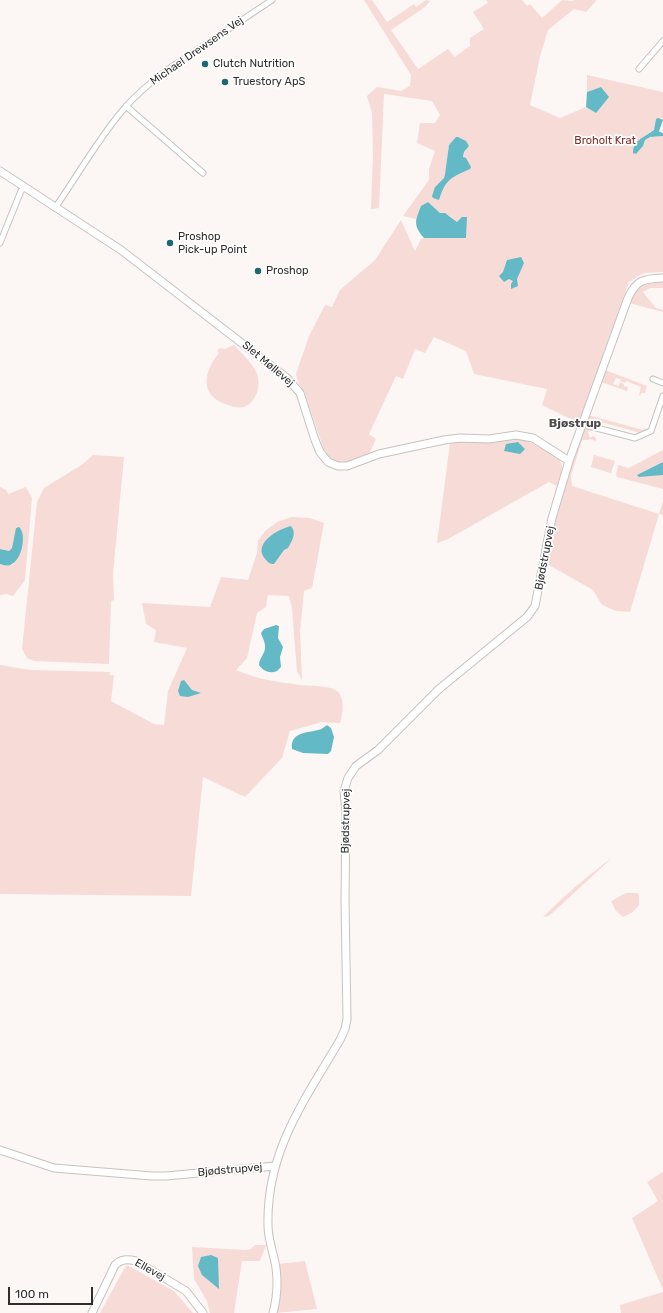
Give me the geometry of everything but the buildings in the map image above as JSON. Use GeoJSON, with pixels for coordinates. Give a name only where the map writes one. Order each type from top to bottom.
{"type":"FeatureCollection","features":[{"type":"Feature","properties":{"kind":"street","name":"Michael Drewsens Vej"},"geometry":{"type":"LineString","coordinates":[[55,208],[107,130],[126,106],[154,80],[272,0]]}},
{"type":"Feature","properties":{"kind":"street"},"geometry":{"type":"LineString","coordinates":[[639,69],[663,41]]}},
{"type":"Feature","properties":{"kind":"street"},"geometry":{"type":"LineString","coordinates":[[126,106],[203,174]]}},
{"type":"Feature","properties":{"kind":"street","name":"Slet Møllevej"},"geometry":{"type":"LineString","coordinates":[[0,171],[121,250],[288,378],[300,394],[320,452],[324,458],[333,464],[338,466],[348,466],[379,454],[452,438],[489,439],[516,435],[533,438],[569,461]]}},
{"type":"Feature","properties":{"kind":"street"},"geometry":{"type":"LineString","coordinates":[[0,243],[21,191],[25,187]]}},
{"type":"Feature","properties":{"kind":"street","name":"Bjødstrupvej"},"geometry":{"type":"LineString","coordinates":[[0,1150],[54,1168],[152,1176],[275,1166],[288,1129],[340,1040],[345,1029],[347,1019],[346,812],[344,791],[348,778],[356,766],[382,746],[439,689],[527,617],[535,606],[552,518],[569,461],[632,289],[642,280],[663,278]]}},
{"type":"Feature","properties":{"kind":"street"},"geometry":{"type":"LineString","coordinates":[[653,379],[663,383]]}},
{"type":"Feature","properties":{"kind":"street"},"geometry":{"type":"LineString","coordinates":[[589,426],[635,438],[651,431],[663,396]]}},
{"type":"Feature","properties":{"kind":"street"},"geometry":{"type":"LineString","coordinates":[[273,1313],[277,1298],[277,1283],[276,1266],[271,1249],[268,1226],[270,1193],[275,1166]]}},
{"type":"Feature","properties":{"kind":"street","name":"Ellevej"},"geometry":{"type":"LineString","coordinates":[[92,1313],[115,1265],[118,1262],[128,1259],[136,1261],[186,1291],[203,1313]]}},
{"type":"Feature","properties":{"kind":"green space","name":"Broholt Krat"},"geometry":{"type":"Polygon","coordinates":[[[364,0],[372,0],[387,22],[414,4],[416,7],[426,0],[430,1],[425,7],[391,30],[418,69],[448,49],[455,57],[470,46],[470,38],[484,29],[473,12],[488,3],[486,0],[522,0],[527,6],[530,4],[542,18],[562,0],[595,0],[596,1],[586,12],[574,9],[548,30],[540,56],[530,105],[560,118],[586,107],[596,113],[601,87],[587,92],[587,75],[663,92],[663,120],[653,131],[641,139],[636,154],[643,146],[645,140],[650,137],[663,136],[663,272],[644,273],[629,282],[579,423],[542,405],[547,389],[474,374],[466,351],[434,337],[425,353],[415,349],[403,379],[396,376],[369,434],[376,439],[369,454],[350,461],[339,462],[329,456],[324,450],[305,394],[298,382],[296,374],[309,336],[325,305],[332,307],[340,290],[375,260],[401,220],[415,251],[421,239],[424,238],[466,238],[459,225],[449,215],[440,213],[428,203],[421,206],[416,219],[403,216],[429,180],[429,169],[435,151],[417,143],[420,123],[435,123],[440,115],[432,101],[384,94],[379,208],[371,209],[373,155],[372,113],[367,96],[377,87],[401,91],[410,86],[411,75],[364,0]],[[458,137],[449,145],[444,178],[435,187],[443,186],[451,178],[470,169],[464,158],[466,149],[469,146],[458,137]]]}},
{"type":"Feature","properties":{"kind":"green space"},"geometry":{"type":"Polygon","coordinates":[[[663,282],[663,288],[650,288],[643,292],[656,308],[663,310],[663,312],[629,303],[638,289],[646,285],[663,282]]]}},
{"type":"Feature","properties":{"kind":"green space"},"geometry":{"type":"Polygon","coordinates":[[[234,345],[253,366],[258,378],[257,392],[252,402],[244,407],[228,405],[219,401],[212,396],[208,390],[207,376],[219,353],[217,351],[220,348],[225,349],[234,345]]]}},
{"type":"Feature","properties":{"kind":"green space"},"geometry":{"type":"Polygon","coordinates":[[[605,370],[647,386],[645,393],[641,393],[640,396],[641,387],[626,381],[625,383],[620,381],[621,379],[616,378],[613,384],[619,386],[620,382],[624,384],[624,386],[628,387],[627,391],[601,382],[605,370]]]}},
{"type":"Feature","properties":{"kind":"green space"},"geometry":{"type":"Polygon","coordinates":[[[588,415],[643,430],[644,428],[648,429],[636,436],[637,432],[590,419],[588,425],[584,424],[588,415]]]}},
{"type":"Feature","properties":{"kind":"green space"},"geometry":{"type":"Polygon","coordinates":[[[585,426],[588,427],[587,429],[591,430],[588,432],[590,438],[593,436],[596,438],[596,441],[590,439],[582,440],[571,476],[572,486],[659,514],[630,612],[616,611],[602,605],[593,590],[547,564],[554,522],[566,484],[568,471],[585,426]]]}},
{"type":"Feature","properties":{"kind":"green space"},"geometry":{"type":"Polygon","coordinates":[[[515,438],[543,448],[556,456],[562,467],[557,486],[549,482],[448,539],[437,543],[450,443],[488,443],[502,439],[515,438]]]}},
{"type":"Feature","properties":{"kind":"green space"},"geometry":{"type":"Polygon","coordinates":[[[663,450],[663,489],[617,477],[618,465],[629,468],[663,450]]]}},
{"type":"Feature","properties":{"kind":"green space"},"geometry":{"type":"Polygon","coordinates":[[[93,455],[124,457],[113,574],[114,600],[111,601],[109,664],[34,661],[27,658],[22,649],[37,502],[44,488],[83,464],[93,455]]]}},
{"type":"Feature","properties":{"kind":"green space"},"geometry":{"type":"Polygon","coordinates":[[[594,455],[615,461],[611,473],[591,467],[594,455]]]}},
{"type":"Feature","properties":{"kind":"green space"},"geometry":{"type":"Polygon","coordinates":[[[0,487],[6,490],[8,494],[26,487],[32,498],[25,580],[13,596],[6,594],[0,595],[0,564],[8,566],[14,564],[12,548],[9,551],[0,549],[0,487]]]}},
{"type":"Feature","properties":{"kind":"green space"},"geometry":{"type":"Polygon","coordinates":[[[663,501],[663,515],[659,514],[663,501]]]}},
{"type":"Feature","properties":{"kind":"green space"},"geometry":{"type":"Polygon","coordinates":[[[291,517],[310,518],[324,523],[312,588],[304,591],[300,631],[302,680],[297,671],[292,609],[289,596],[268,595],[266,607],[257,613],[247,658],[236,670],[267,680],[324,687],[337,691],[340,694],[342,701],[342,715],[340,723],[322,722],[290,731],[282,758],[245,797],[203,777],[191,896],[0,894],[0,665],[31,670],[110,672],[110,675],[114,675],[111,701],[154,724],[164,725],[168,691],[187,648],[154,642],[156,630],[146,624],[142,603],[210,607],[221,577],[248,580],[257,553],[258,541],[265,531],[277,522],[291,517]]]}},
{"type":"Feature","properties":{"kind":"green space"},"geometry":{"type":"Polygon","coordinates":[[[612,858],[549,916],[543,917],[576,886],[612,858]]]}},
{"type":"Feature","properties":{"kind":"green space"},"geometry":{"type":"Polygon","coordinates":[[[626,893],[638,893],[639,905],[633,912],[623,917],[616,911],[611,901],[626,893]]]}},
{"type":"Feature","properties":{"kind":"green space"},"geometry":{"type":"Polygon","coordinates":[[[663,1172],[663,1290],[632,1218],[658,1201],[647,1182],[663,1172]]]}},
{"type":"Feature","properties":{"kind":"green space"},"geometry":{"type":"Polygon","coordinates":[[[255,1245],[266,1245],[260,1261],[242,1261],[234,1313],[210,1313],[207,1301],[194,1279],[192,1247],[246,1250],[251,1249],[255,1245]]]}},
{"type":"Feature","properties":{"kind":"green space"},"geometry":{"type":"Polygon","coordinates":[[[305,1261],[317,1309],[275,1313],[278,1264],[305,1261]]]}},
{"type":"Feature","properties":{"kind":"green space"},"geometry":{"type":"Polygon","coordinates":[[[127,1265],[174,1291],[193,1313],[100,1313],[127,1265]]]}},
{"type":"Feature","properties":{"kind":"green space"},"geometry":{"type":"Polygon","coordinates":[[[663,1292],[663,1313],[621,1313],[620,1305],[663,1292]]]}},
{"type":"Feature","properties":{"kind":"water"},"geometry":{"type":"Polygon","coordinates":[[[601,87],[609,97],[596,113],[586,107],[587,92],[601,87]]]}},
{"type":"Feature","properties":{"kind":"water"},"geometry":{"type":"Polygon","coordinates":[[[658,118],[663,120],[659,131],[663,133],[663,136],[650,137],[645,140],[643,146],[636,154],[633,153],[637,142],[654,130],[656,119],[658,118]]]}},
{"type":"Feature","properties":{"kind":"water"},"geometry":{"type":"Polygon","coordinates":[[[456,137],[466,141],[469,146],[464,152],[463,157],[466,158],[471,167],[447,183],[439,200],[433,198],[432,196],[435,187],[444,178],[449,145],[456,137]]]}},
{"type":"Feature","properties":{"kind":"water"},"geometry":{"type":"Polygon","coordinates":[[[428,202],[440,213],[445,213],[457,222],[462,217],[467,217],[466,238],[424,238],[418,230],[416,219],[421,206],[428,202]]]}},
{"type":"Feature","properties":{"kind":"water"},"geometry":{"type":"Polygon","coordinates":[[[521,257],[524,263],[517,279],[518,286],[511,289],[511,284],[513,281],[509,279],[504,282],[499,276],[503,272],[507,260],[521,257]]]}},
{"type":"Feature","properties":{"kind":"water"},"geometry":{"type":"Polygon","coordinates":[[[518,442],[525,449],[520,454],[504,451],[506,444],[518,442]]]}},
{"type":"Feature","properties":{"kind":"water"},"geometry":{"type":"Polygon","coordinates":[[[663,462],[663,475],[639,477],[637,475],[663,462]]]}},
{"type":"Feature","properties":{"kind":"water"},"geometry":{"type":"Polygon","coordinates":[[[291,526],[294,534],[288,548],[284,550],[274,564],[270,563],[262,554],[264,543],[273,534],[291,526]]]}},
{"type":"Feature","properties":{"kind":"water"},"geometry":{"type":"Polygon","coordinates":[[[19,527],[23,535],[21,552],[16,561],[10,565],[6,566],[0,564],[0,549],[9,551],[12,548],[16,528],[19,527]]]}},
{"type":"Feature","properties":{"kind":"water"},"geometry":{"type":"Polygon","coordinates":[[[276,625],[279,626],[278,638],[283,647],[280,657],[281,667],[277,671],[269,672],[259,665],[265,649],[265,642],[261,633],[264,629],[276,625]]]}},
{"type":"Feature","properties":{"kind":"water"},"geometry":{"type":"Polygon","coordinates":[[[184,680],[192,690],[201,693],[188,697],[180,696],[178,691],[181,681],[184,680]]]}},
{"type":"Feature","properties":{"kind":"water"},"geometry":{"type":"Polygon","coordinates":[[[327,725],[331,728],[334,737],[331,751],[328,754],[303,753],[292,749],[292,743],[296,736],[320,730],[327,725]]]}},
{"type":"Feature","properties":{"kind":"water"},"geometry":{"type":"Polygon","coordinates":[[[211,1255],[218,1258],[219,1289],[202,1275],[198,1266],[201,1257],[211,1255]]]}},
{"type":"Feature","properties":{"kind":"place","name":"Clutch Nutrition"},"geometry":{"type":"Point","coordinates":[205,64]}},
{"type":"Feature","properties":{"kind":"place","name":"Truestory ApS"},"geometry":{"type":"Point","coordinates":[225,82]}},
{"type":"Feature","properties":{"kind":"place","name":"Proshop Pick-up Point"},"geometry":{"type":"Point","coordinates":[170,243]}},
{"type":"Feature","properties":{"kind":"place","name":"Proshop"},"geometry":{"type":"Point","coordinates":[258,271]}},
{"type":"Feature","properties":{"kind":"district","name":"Bjøstrup"},"geometry":{"type":"Point","coordinates":[575,424]}}]}
